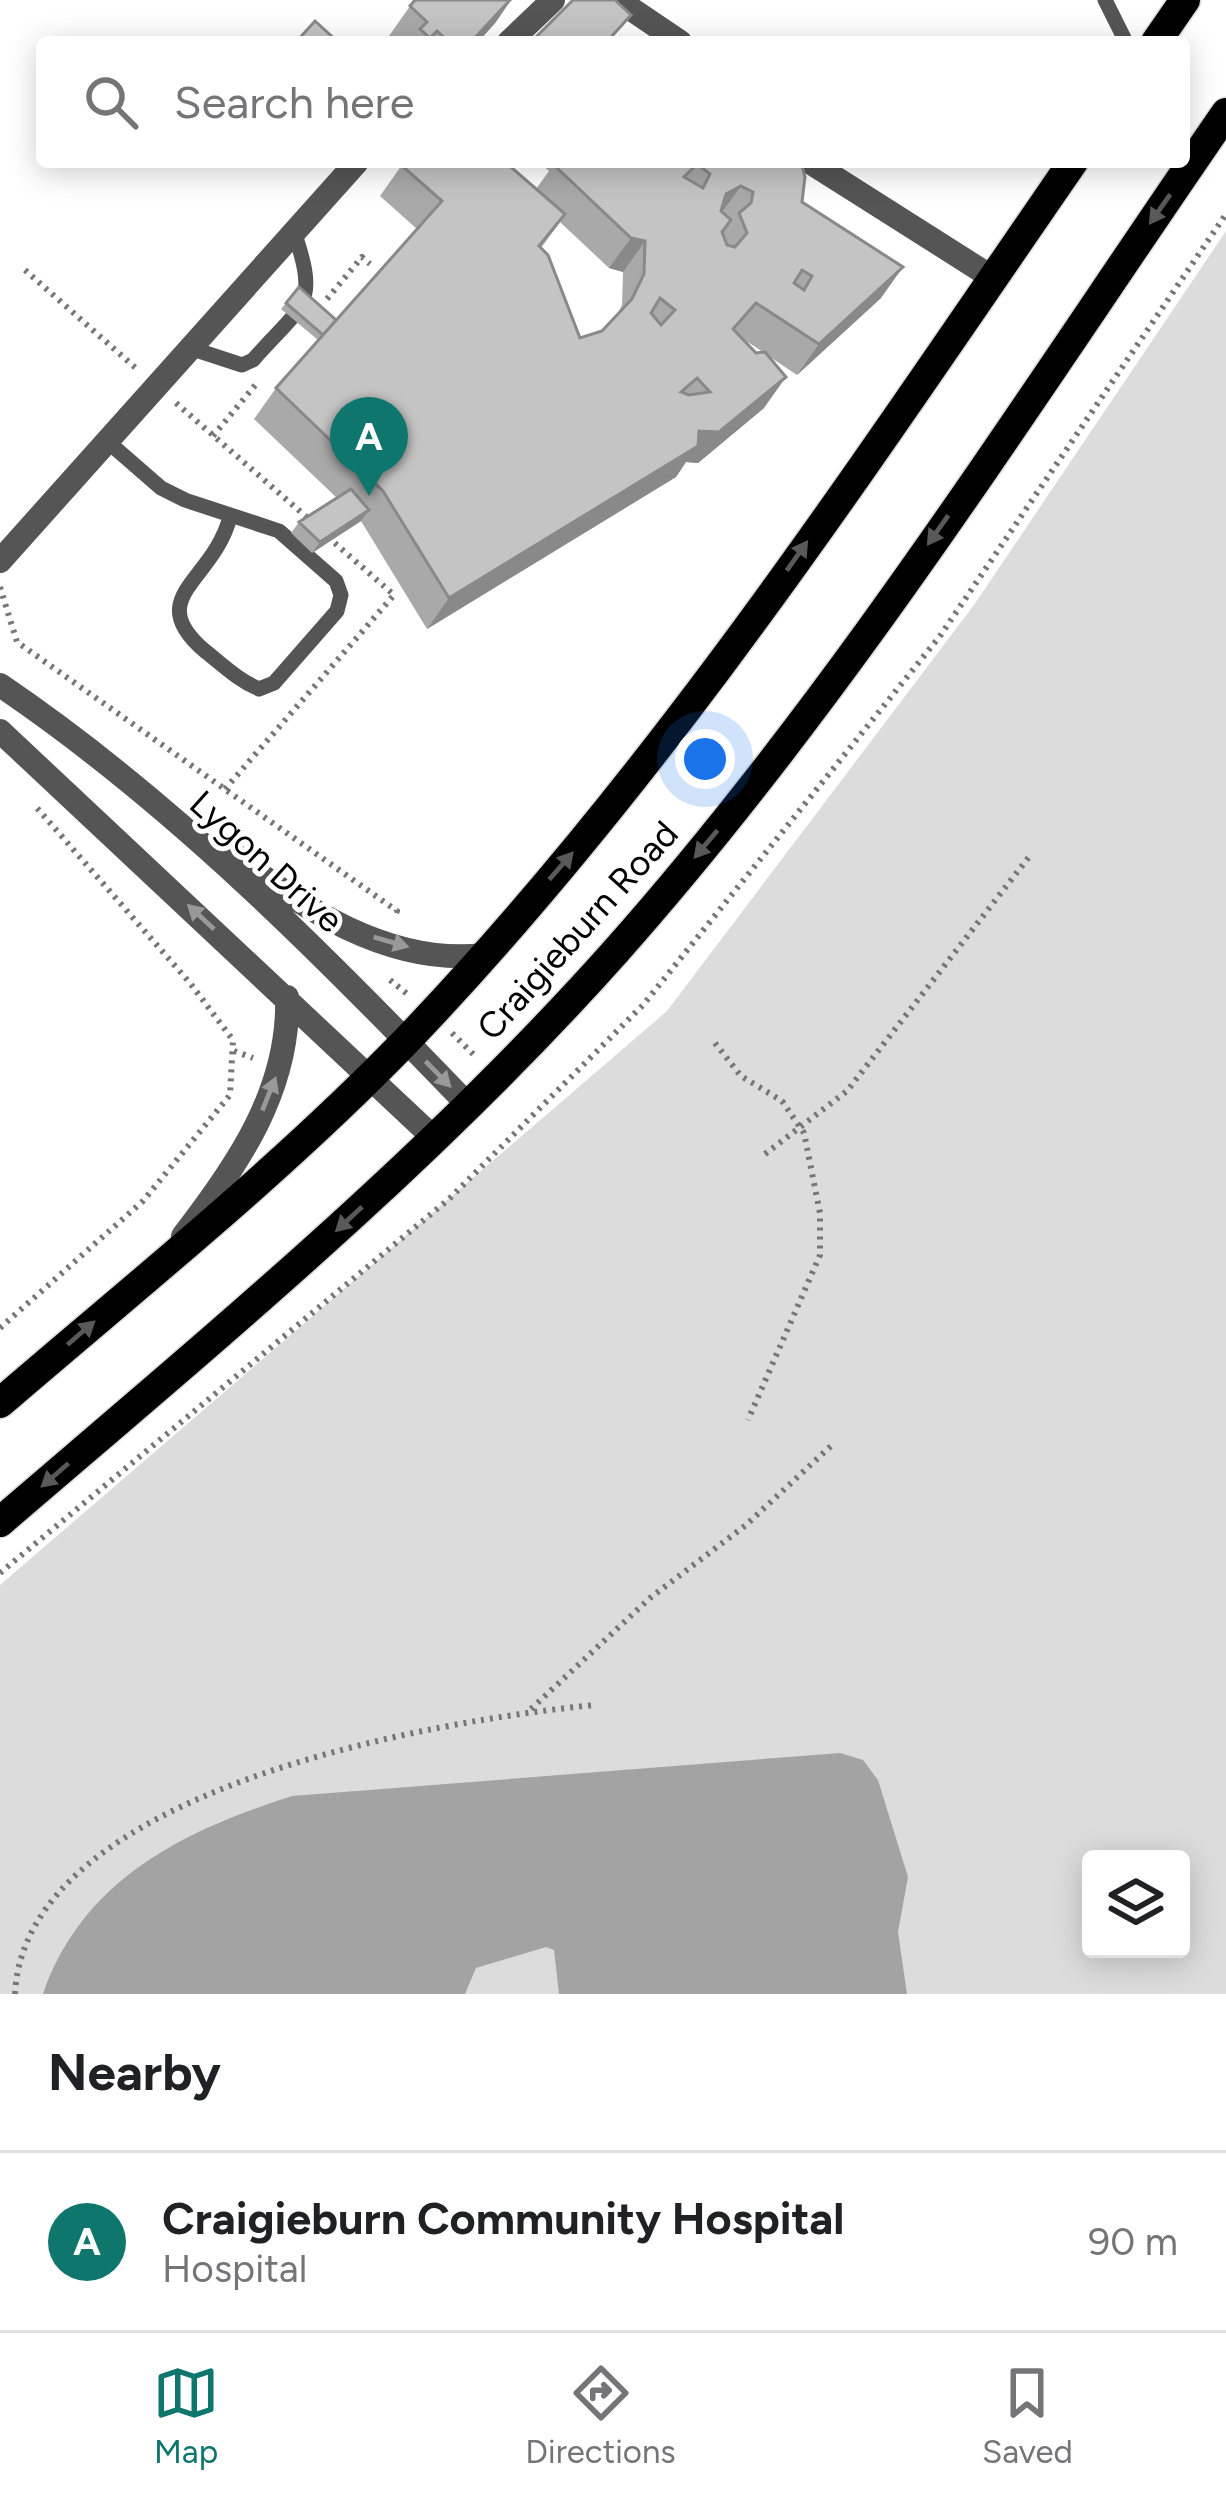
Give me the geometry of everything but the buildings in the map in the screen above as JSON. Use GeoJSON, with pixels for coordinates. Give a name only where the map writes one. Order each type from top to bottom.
{"type":"FeatureCollection","features":[{"type":"Feature","properties":{"kind":"main road"},"geometry":{"type":"LineString","coordinates":[[1160,36],[1185,0]]}},
{"type":"Feature","properties":{"kind":"main road","name":"Craigieburn Road"},"geometry":{"type":"LineString","coordinates":[[1190,165],[1226,113]]}},
{"type":"Feature","properties":{"kind":"main road","name":"Craigieburn Road"},"geometry":{"type":"LineString","coordinates":[[0,1402],[163,1264],[370,1077],[484,955],[680,722],[1069,168]]}},
{"type":"Feature","properties":{"kind":"main road","name":"Craigieburn Road"},"geometry":{"type":"LineString","coordinates":[[0,1522],[292,1272],[470,1107],[616,951],[826,691],[1188,168]]}},
{"type":"Feature","properties":{"kind":"street"},"geometry":{"type":"LineString","coordinates":[[515,36],[553,0]]}},
{"type":"Feature","properties":{"kind":"street"},"geometry":{"type":"LineString","coordinates":[[618,0],[671,36]]}},
{"type":"Feature","properties":{"kind":"street"},"geometry":{"type":"LineString","coordinates":[[0,561],[352,168]]}},
{"type":"Feature","properties":{"kind":"street"},"geometry":{"type":"LineString","coordinates":[[820,168],[993,278]]}},
{"type":"Feature","properties":{"kind":"street","name":"Lygon Drive"},"geometry":{"type":"LineString","coordinates":[[0,685],[50,718],[243,883],[470,1107]]}},
{"type":"Feature","properties":{"kind":"street"},"geometry":{"type":"LineString","coordinates":[[50,718],[148,784],[300,905],[379,940],[453,958],[484,955]]}},
{"type":"Feature","properties":{"kind":"street"},"geometry":{"type":"LineString","coordinates":[[0,731],[434,1139]]}},
{"type":"Feature","properties":{"kind":"street"},"geometry":{"type":"LineString","coordinates":[[163,1264],[228,1177],[256,1128],[288,1042],[287,997]]}},
{"type":"Feature","properties":{"kind":"lane"},"geometry":{"type":"LineString","coordinates":[[1105,0],[1123,36]]}},
{"type":"Feature","properties":{"kind":"lane"},"geometry":{"type":"LineString","coordinates":[[190,348],[242,365],[253,360],[307,298],[308,274],[295,232]]}},
{"type":"Feature","properties":{"kind":"lane"},"geometry":{"type":"LineString","coordinates":[[107,441],[161,488],[230,517],[263,522],[279,531],[336,581],[341,595],[337,611],[274,683],[259,689],[243,682],[183,632],[176,616],[178,603],[218,553],[230,517]]}},
{"type":"Feature","properties":{"kind":"path"},"geometry":{"type":"LineString","coordinates":[[25,270],[312,523]]}},
{"type":"Feature","properties":{"kind":"path"},"geometry":{"type":"LineString","coordinates":[[225,789],[394,595],[328,537]]}},
{"type":"Feature","properties":{"kind":"path"},"geometry":{"type":"LineString","coordinates":[[0,587],[17,642],[397,910],[379,940]]}},
{"type":"Feature","properties":{"kind":"path"},"geometry":{"type":"LineString","coordinates":[[0,1328],[143,1201],[230,1095],[234,1051],[232,1040],[190,983],[27,798]]}},
{"type":"Feature","properties":{"kind":"path"},"geometry":{"type":"LineString","coordinates":[[765,1154],[797,1124],[847,1091],[1032,854]]}},
{"type":"Feature","properties":{"kind":"path"},"geometry":{"type":"LineString","coordinates":[[391,980],[533,1114]]}},
{"type":"Feature","properties":{"kind":"path"},"geometry":{"type":"LineString","coordinates":[[715,1043],[741,1076],[782,1101],[813,1164],[820,1256],[748,1420]]}},
{"type":"Feature","properties":{"kind":"path"},"geometry":{"type":"LineString","coordinates":[[528,1712],[650,1598],[746,1526],[833,1444]]}},
{"type":"Feature","properties":{"kind":"path"},"geometry":{"type":"LineString","coordinates":[[15,1994],[35,1924],[77,1873],[170,1808],[304,1760],[482,1716],[595,1706]]}},
{"type":"Feature","properties":{"kind":"shaded area"},"geometry":{"type":"Polygon","coordinates":[[[1226,231],[1226,1994],[0,1994],[0,1585],[667,1011],[974,605],[1226,231]]]}},
{"type":"Feature","properties":{"kind":"shaded area"},"geometry":{"type":"Polygon","coordinates":[[[840,1753],[863,1760],[878,1780],[908,1877],[898,1932],[907,1994],[559,1994],[554,1950],[546,1947],[476,1968],[465,1994],[43,1994],[83,1919],[142,1865],[213,1826],[292,1796],[840,1753]]]}},
{"type":"Feature","properties":{"kind":"place","name":"Craigieburn Community Hospital"},"geometry":{"type":"Point","coordinates":[369,496]}}]}
